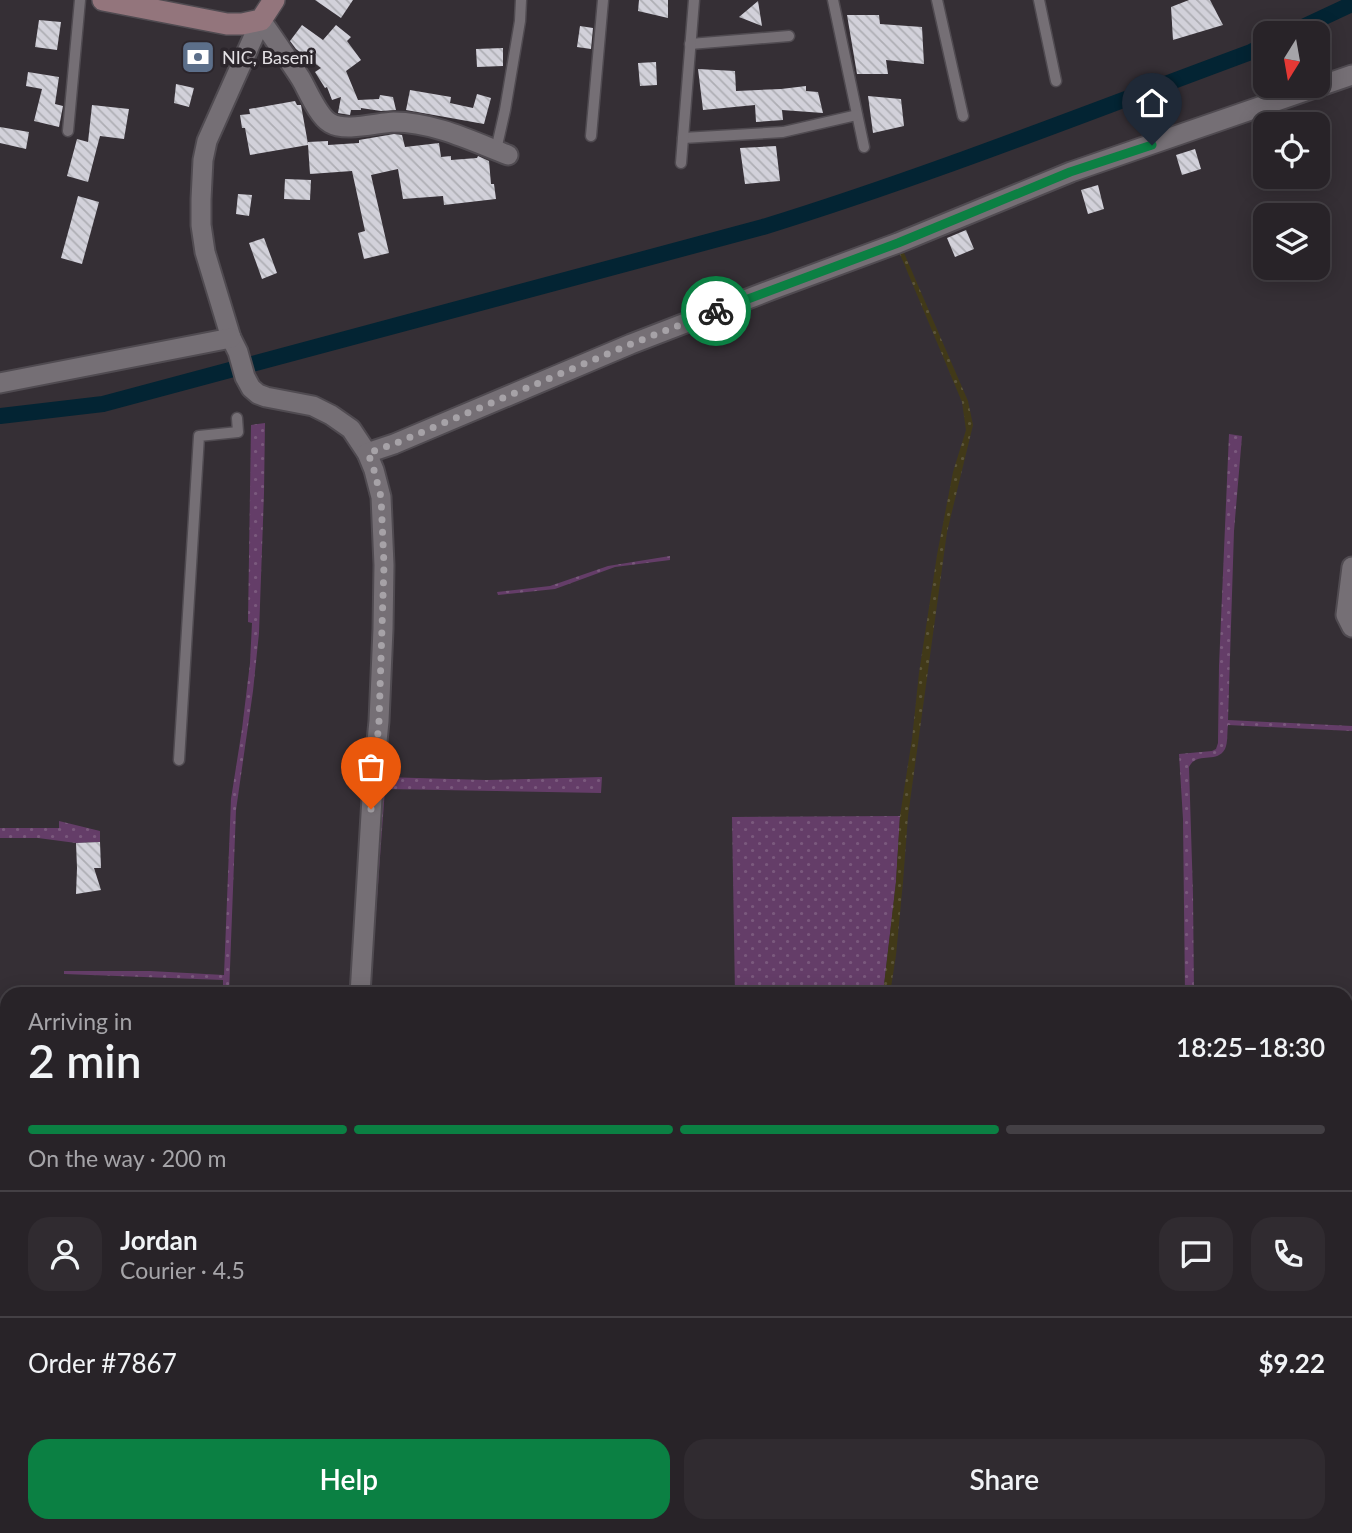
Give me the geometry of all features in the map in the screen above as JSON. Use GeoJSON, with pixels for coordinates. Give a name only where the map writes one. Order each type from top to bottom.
{"type":"FeatureCollection","features":[{"type":"Feature","properties":{"kind":"main road"},"geometry":{"type":"LineString","coordinates":[[103,0],[227,24],[261,20],[274,0]]}},
{"type":"Feature","properties":{"kind":"street"},"geometry":{"type":"LineString","coordinates":[[261,20],[327,122],[337,127],[350,128],[396,122],[422,125],[502,153]]}},
{"type":"Feature","properties":{"kind":"street"},"geometry":{"type":"LineString","coordinates":[[261,20],[207,141],[203,160],[201,225],[205,252],[234,345],[251,388],[266,397],[313,406],[351,429],[368,453],[381,497],[384,565],[379,721],[360,987]]}},
{"type":"Feature","properties":{"kind":"street"},"geometry":{"type":"LineString","coordinates":[[368,453],[631,344],[898,243],[1070,172],[1352,75]]}},
{"type":"Feature","properties":{"kind":"street"},"geometry":{"type":"LineString","coordinates":[[0,383],[234,345]]}},
{"type":"Feature","properties":{"kind":"street"},"geometry":{"type":"LineString","coordinates":[[1352,567],[1346,615],[1352,627]]}},
{"type":"Feature","properties":{"kind":"lane"},"geometry":{"type":"LineString","coordinates":[[68,131],[80,0]]}},
{"type":"Feature","properties":{"kind":"lane"},"geometry":{"type":"LineString","coordinates":[[502,153],[505,110],[522,0]]}},
{"type":"Feature","properties":{"kind":"lane"},"geometry":{"type":"LineString","coordinates":[[591,136],[603,0]]}},
{"type":"Feature","properties":{"kind":"lane"},"geometry":{"type":"LineString","coordinates":[[681,163],[694,0]]}},
{"type":"Feature","properties":{"kind":"lane"},"geometry":{"type":"LineString","coordinates":[[833,0],[864,147]]}},
{"type":"Feature","properties":{"kind":"lane"},"geometry":{"type":"LineString","coordinates":[[937,0],[963,116]]}},
{"type":"Feature","properties":{"kind":"lane"},"geometry":{"type":"LineString","coordinates":[[1038,0],[1056,81]]}},
{"type":"Feature","properties":{"kind":"lane"},"geometry":{"type":"LineString","coordinates":[[690,44],[789,36]]}},
{"type":"Feature","properties":{"kind":"lane"},"geometry":{"type":"LineString","coordinates":[[683,138],[783,132],[857,115]]}},
{"type":"Feature","properties":{"kind":"lane"},"geometry":{"type":"LineString","coordinates":[[179,760],[200,436],[238,432],[237,418]]}},
{"type":"Feature","properties":{"kind":"shaded area"},"geometry":{"type":"Polygon","coordinates":[[[265,423],[259,633],[236,810],[229,987],[223,987],[223,980],[64,974],[64,971],[150,971],[224,975],[231,799],[250,663],[252,623],[248,622],[251,425],[265,423]]]}},
{"type":"Feature","properties":{"kind":"shaded area"},"geometry":{"type":"Polygon","coordinates":[[[1229,434],[1242,436],[1234,531],[1228,720],[1352,726],[1352,731],[1228,725],[1225,749],[1217,756],[1193,762],[1189,767],[1194,987],[1185,987],[1183,819],[1179,754],[1216,749],[1229,434]]]}},
{"type":"Feature","properties":{"kind":"shaded area"},"geometry":{"type":"Polygon","coordinates":[[[670,556],[670,560],[615,567],[555,589],[498,595],[497,592],[550,586],[608,566],[670,556]]]}},
{"type":"Feature","properties":{"kind":"shaded area"},"geometry":{"type":"Polygon","coordinates":[[[383,777],[486,780],[602,777],[601,793],[385,789],[371,987],[368,987],[383,777]]]}},
{"type":"Feature","properties":{"kind":"shaded area"},"geometry":{"type":"Polygon","coordinates":[[[900,816],[896,882],[884,987],[735,987],[732,817],[900,816]]]}},
{"type":"Feature","properties":{"kind":"shaded area"},"geometry":{"type":"Polygon","coordinates":[[[59,821],[100,831],[100,842],[0,838],[0,828],[59,828],[59,821]]]}},
{"type":"Feature","properties":{"kind":"sand"},"geometry":{"type":"Polygon","coordinates":[[[901,246],[968,401],[973,425],[947,532],[908,816],[896,955],[891,987],[884,987],[896,882],[900,816],[919,673],[953,472],[966,430],[962,402],[897,247],[901,246]]]}},
{"type":"Feature","properties":{"kind":"building"},"geometry":{"type":"Polygon","coordinates":[[[315,0],[353,0],[341,18],[315,0]]]}},
{"type":"Feature","properties":{"kind":"building"},"geometry":{"type":"Polygon","coordinates":[[[639,0],[668,0],[668,18],[638,11],[639,0]]]}},
{"type":"Feature","properties":{"kind":"building"},"geometry":{"type":"Polygon","coordinates":[[[1189,0],[1210,0],[1223,25],[1173,40],[1171,7],[1189,0]]]}},
{"type":"Feature","properties":{"kind":"building"},"geometry":{"type":"Polygon","coordinates":[[[758,1],[762,26],[739,17],[758,1]]]}},
{"type":"Feature","properties":{"kind":"building"},"geometry":{"type":"Polygon","coordinates":[[[847,15],[879,15],[880,24],[922,27],[924,64],[886,60],[888,74],[857,74],[847,15]]]}},
{"type":"Feature","properties":{"kind":"building"},"geometry":{"type":"Polygon","coordinates":[[[39,20],[61,22],[57,50],[35,47],[39,20]]]}},
{"type":"Feature","properties":{"kind":"building"},"geometry":{"type":"Polygon","coordinates":[[[302,25],[323,40],[336,25],[351,37],[347,41],[361,60],[346,71],[358,100],[379,99],[380,95],[393,97],[396,110],[361,108],[351,110],[350,115],[338,113],[341,97],[332,100],[327,87],[325,88],[315,72],[321,68],[290,41],[302,25]]]}},
{"type":"Feature","properties":{"kind":"building"},"geometry":{"type":"Polygon","coordinates":[[[580,26],[593,28],[591,49],[577,47],[580,26]]]}},
{"type":"Feature","properties":{"kind":"building"},"geometry":{"type":"Polygon","coordinates":[[[503,48],[503,66],[477,67],[476,49],[503,48]]]}},
{"type":"Feature","properties":{"kind":"building"},"geometry":{"type":"Polygon","coordinates":[[[191,53],[212,56],[210,72],[189,70],[191,53]]]}},
{"type":"Feature","properties":{"kind":"building"},"geometry":{"type":"Polygon","coordinates":[[[656,62],[657,85],[640,86],[638,63],[656,62]]]}},
{"type":"Feature","properties":{"kind":"building"},"geometry":{"type":"Polygon","coordinates":[[[698,69],[735,71],[736,91],[806,86],[806,91],[818,92],[823,113],[782,110],[783,120],[756,122],[755,105],[703,110],[698,69]]]}},
{"type":"Feature","properties":{"kind":"building"},"geometry":{"type":"Polygon","coordinates":[[[28,72],[59,77],[55,104],[63,106],[59,127],[34,121],[42,89],[26,86],[28,72]]]}},
{"type":"Feature","properties":{"kind":"building"},"geometry":{"type":"Polygon","coordinates":[[[176,84],[194,88],[189,107],[174,103],[176,84]]]}},
{"type":"Feature","properties":{"kind":"building"},"geometry":{"type":"Polygon","coordinates":[[[410,90],[451,97],[450,103],[473,108],[477,94],[491,98],[484,124],[406,110],[410,90]]]}},
{"type":"Feature","properties":{"kind":"building"},"geometry":{"type":"Polygon","coordinates":[[[868,96],[901,99],[904,126],[873,133],[868,96]]]}},
{"type":"Feature","properties":{"kind":"building"},"geometry":{"type":"Polygon","coordinates":[[[295,101],[297,105],[301,105],[308,144],[328,141],[328,145],[359,143],[359,140],[394,134],[402,135],[405,147],[439,143],[441,157],[451,156],[451,160],[478,156],[489,161],[491,184],[494,184],[496,199],[444,205],[443,196],[403,199],[398,169],[371,175],[389,253],[364,259],[358,233],[365,231],[352,171],[310,174],[308,145],[250,155],[240,115],[250,114],[249,109],[295,101]]]}},
{"type":"Feature","properties":{"kind":"building"},"geometry":{"type":"Polygon","coordinates":[[[92,105],[129,109],[124,139],[100,136],[88,182],[67,176],[77,139],[88,142],[92,105]]]}},
{"type":"Feature","properties":{"kind":"building"},"geometry":{"type":"Polygon","coordinates":[[[0,127],[29,132],[26,149],[0,143],[0,127]]]}},
{"type":"Feature","properties":{"kind":"building"},"geometry":{"type":"Polygon","coordinates":[[[776,146],[780,181],[745,184],[740,148],[776,146]]]}},
{"type":"Feature","properties":{"kind":"building"},"geometry":{"type":"Polygon","coordinates":[[[1195,149],[1201,169],[1182,175],[1176,155],[1195,149]]]}},
{"type":"Feature","properties":{"kind":"building"},"geometry":{"type":"Polygon","coordinates":[[[285,179],[311,180],[310,200],[284,199],[285,179]]]}},
{"type":"Feature","properties":{"kind":"building"},"geometry":{"type":"Polygon","coordinates":[[[1098,185],[1104,209],[1088,214],[1081,190],[1098,185]]]}},
{"type":"Feature","properties":{"kind":"building"},"geometry":{"type":"Polygon","coordinates":[[[238,194],[252,195],[249,216],[236,214],[238,194]]]}},
{"type":"Feature","properties":{"kind":"building"},"geometry":{"type":"Polygon","coordinates":[[[78,196],[99,202],[82,264],[61,258],[78,196]]]}},
{"type":"Feature","properties":{"kind":"building"},"geometry":{"type":"Polygon","coordinates":[[[966,230],[974,249],[955,257],[947,238],[966,230]]]}},
{"type":"Feature","properties":{"kind":"building"},"geometry":{"type":"Polygon","coordinates":[[[264,238],[277,273],[262,279],[249,243],[264,238]]]}},
{"type":"Feature","properties":{"kind":"building"},"geometry":{"type":"Polygon","coordinates":[[[100,842],[101,868],[94,868],[101,890],[76,894],[76,843],[100,842]]]}},
{"type":"Feature","properties":{"kind":"waterway"},"geometry":{"type":"LineString","coordinates":[[1316,21],[1352,4]]}},
{"type":"Feature","properties":{"kind":"waterway"},"geometry":{"type":"LineString","coordinates":[[0,416],[103,404],[763,227],[947,165],[1253,51]]}},
{"type":"Feature","properties":{"kind":"way so far"},"geometry":{"type":"LineString","coordinates":[[371,809],[379,721],[384,565],[381,497],[368,453],[716,311]]}},
{"type":"Feature","properties":{"kind":"place","name":"NIC, Baseni"},"geometry":{"type":"Point","coordinates":[198,57]}},
{"type":"Feature","properties":{"kind":"route"},"geometry":{"type":"LineString","coordinates":[[716,311],[898,243],[1070,172],[1152,145]]}}]}
